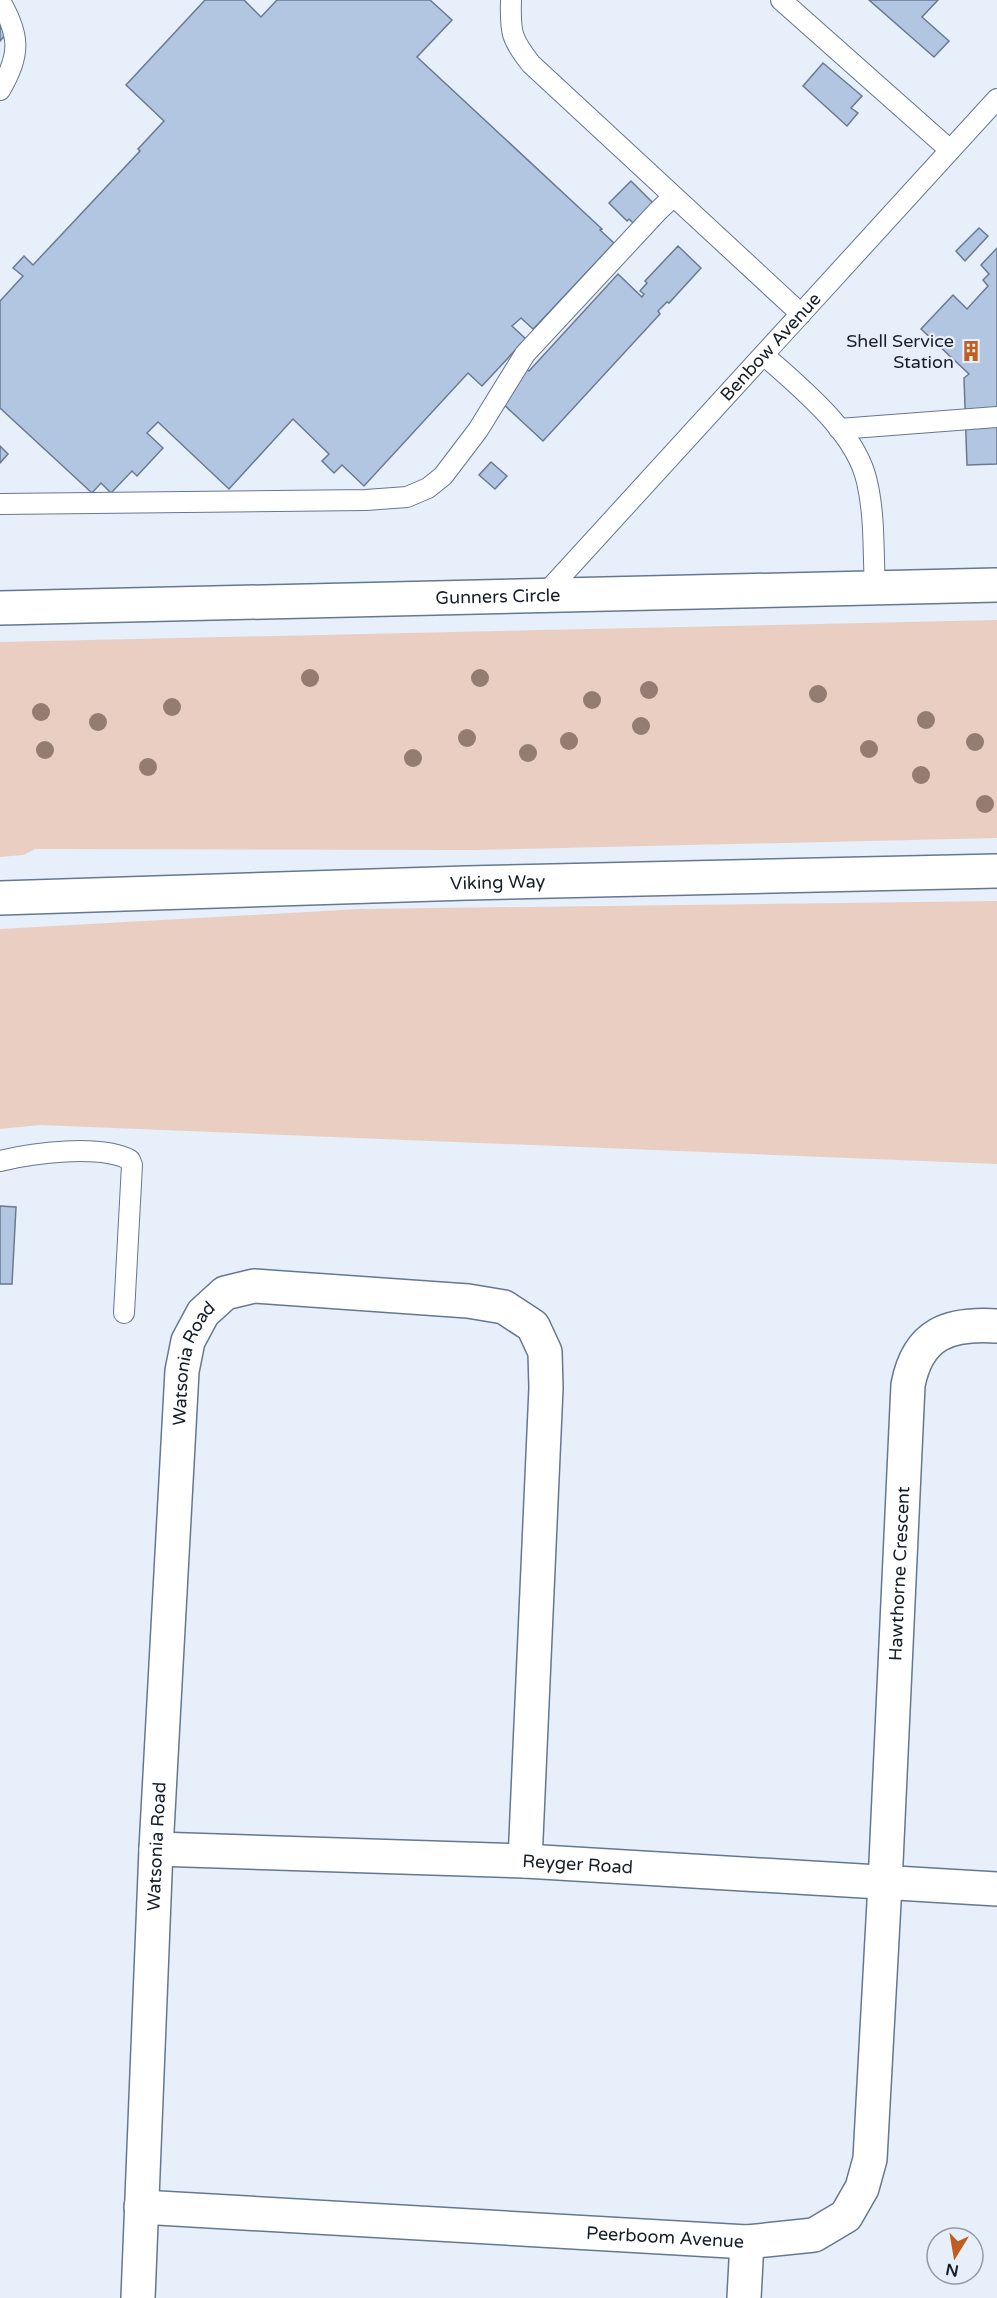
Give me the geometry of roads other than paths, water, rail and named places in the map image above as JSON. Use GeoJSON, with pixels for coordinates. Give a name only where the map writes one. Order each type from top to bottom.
{"type":"FeatureCollection","features":[{"type":"Feature","properties":{"kind":"street","name":"Gunners Circle"},"geometry":{"type":"LineString","coordinates":[[2,608],[997,585]]}},
{"type":"Feature","properties":{"kind":"street","name":"Viking Way"},"geometry":{"type":"LineString","coordinates":[[9,893],[997,872]]}},
{"type":"Feature","properties":{"kind":"street","name":"Watsonia Road"},"geometry":{"type":"LineString","coordinates":[[138,2298],[156,1849],[182,1371],[188,1341],[202,1313],[225,1293],[254,1286],[468,1301],[504,1307],[533,1326],[545,1352],[546,1388],[525,1861]]}},
{"type":"Feature","properties":{"kind":"street","name":"Hawthorne Crescent"},"geometry":{"type":"LineString","coordinates":[[885,1884],[908,1385],[919,1353],[942,1332],[972,1324],[997,1326]]}},
{"type":"Feature","properties":{"kind":"street","name":"Reyger Road"},"geometry":{"type":"LineString","coordinates":[[156,1849],[525,1861],[997,1889]]}},
{"type":"Feature","properties":{"kind":"street","name":"Peerboom Avenue"},"geometry":{"type":"LineString","coordinates":[[141,2207],[747,2242],[814,2235],[846,2216],[862,2188],[870,2159],[885,1884]]}},
{"type":"Feature","properties":{"kind":"street"},"geometry":{"type":"LineString","coordinates":[[744,2298],[747,2242]]}},
{"type":"Feature","properties":{"kind":"lane"},"geometry":{"type":"LineString","coordinates":[[511,0],[511,30],[516,45],[531,64],[801,314]]}},
{"type":"Feature","properties":{"kind":"lane"},"geometry":{"type":"LineString","coordinates":[[781,0],[950,150]]}},
{"type":"Feature","properties":{"kind":"lane"},"geometry":{"type":"LineString","coordinates":[[0,1],[11,20],[16,36],[11,66],[0,90]]}},
{"type":"Feature","properties":{"kind":"lane","name":"Benbow Avenue"},"geometry":{"type":"LineString","coordinates":[[544,595],[997,99]]}},
{"type":"Feature","properties":{"kind":"lane"},"geometry":{"type":"LineString","coordinates":[[0,504],[366,500],[407,496],[428,488],[443,476],[478,429],[525,354],[673,197]]}},
{"type":"Feature","properties":{"kind":"lane"},"geometry":{"type":"LineString","coordinates":[[764,354],[814,401],[839,429],[856,456],[867,480],[871,506],[875,588]]}},
{"type":"Feature","properties":{"kind":"lane"},"geometry":{"type":"LineString","coordinates":[[839,429],[997,417]]}},
{"type":"Feature","properties":{"kind":"lane"},"geometry":{"type":"LineString","coordinates":[[0,1161],[51,1153],[114,1155],[130,1160],[132,1165],[124,1313]]}},
{"type":"Feature","properties":{"kind":"place","name":"Shell Service Station"},"geometry":{"type":"Point","coordinates":[971,351]}}]}
